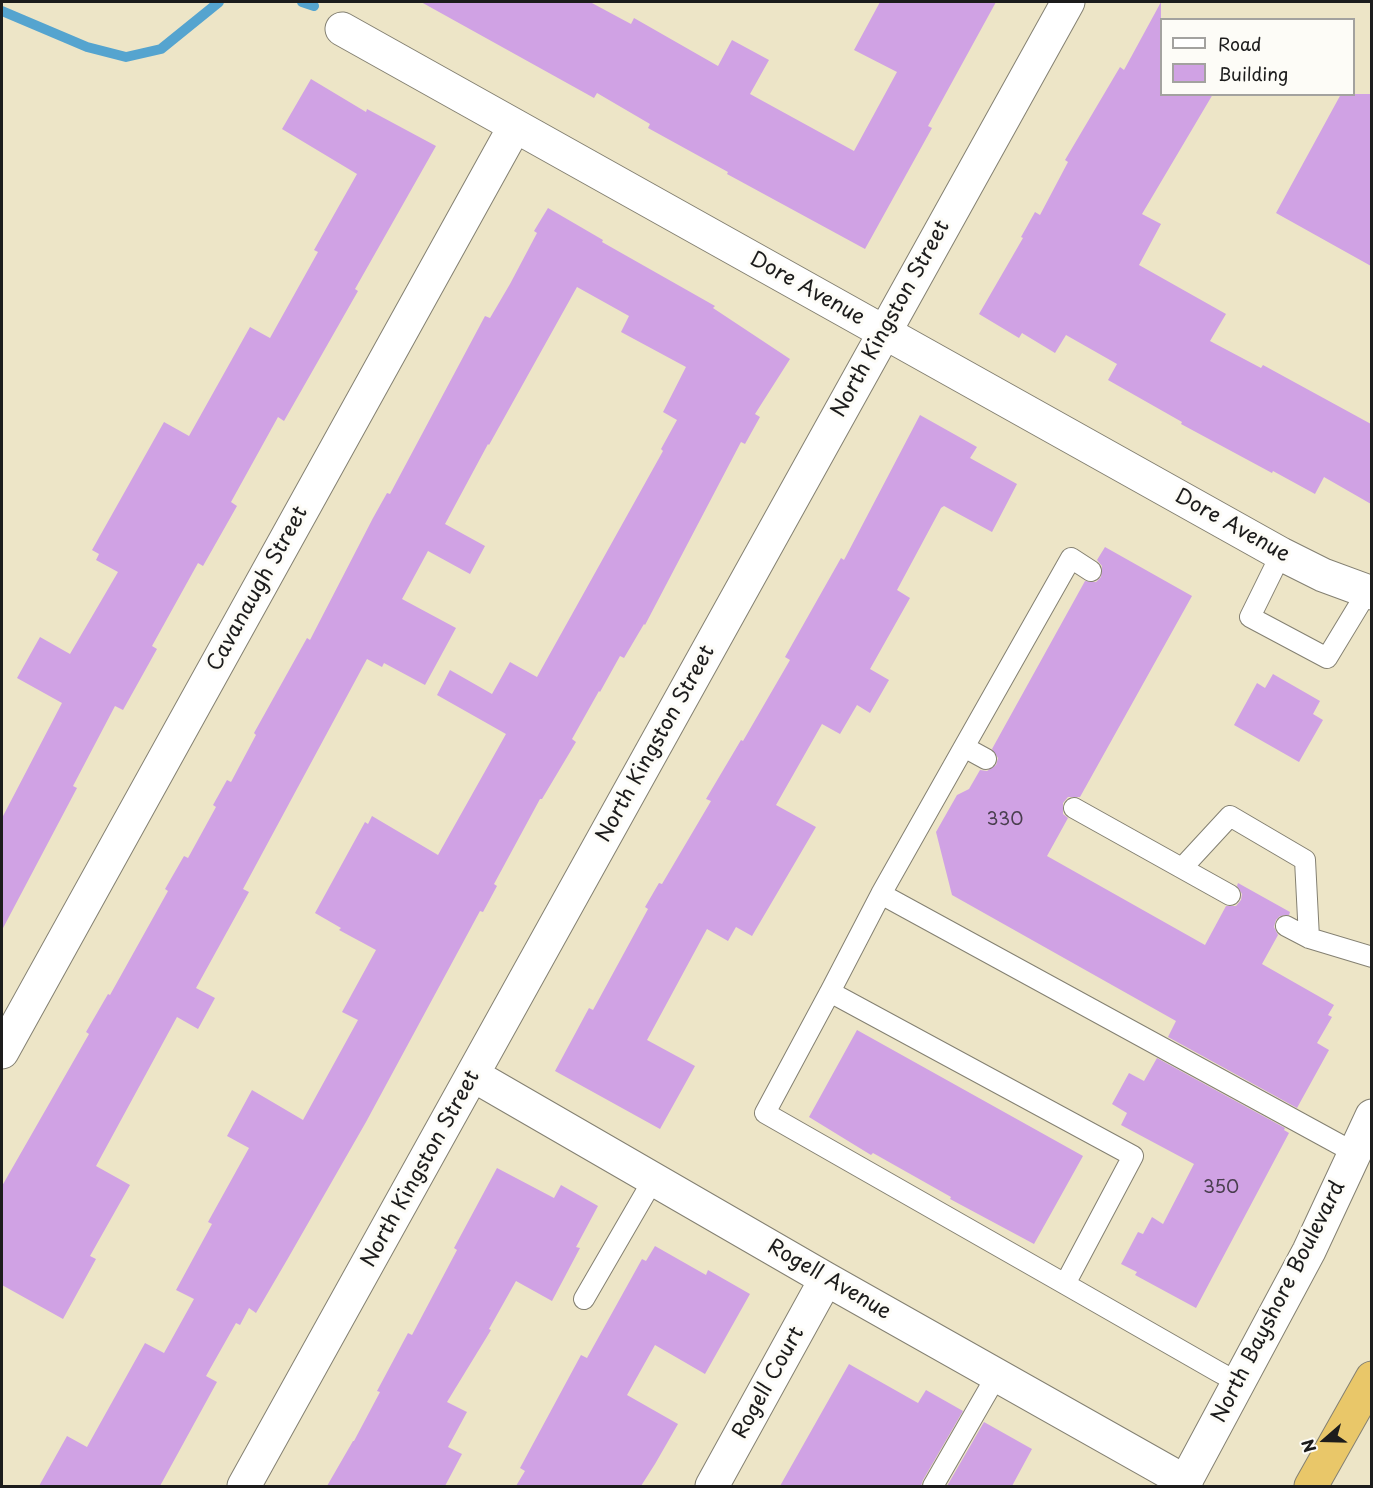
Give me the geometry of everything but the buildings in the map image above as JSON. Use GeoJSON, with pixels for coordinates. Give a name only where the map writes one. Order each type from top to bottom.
{"type":"FeatureCollection","features":[{"type":"Feature","properties":{"kind":"highway"},"geometry":{"type":"LineString","coordinates":[[1311,1486],[1371,1378]]}},
{"type":"Feature","properties":{"kind":"street","name":"North Kingston Street"},"geometry":{"type":"LineString","coordinates":[[244,1486],[1068,2]]}},
{"type":"Feature","properties":{"kind":"street","name":"Dore Avenue"},"geometry":{"type":"LineString","coordinates":[[342,29],[1281,554],[1323,575],[1369,593]]}},
{"type":"Feature","properties":{"kind":"street","name":"Cavanaugh Street"},"geometry":{"type":"LineString","coordinates":[[2,1052],[515,126]]}},
{"type":"Feature","properties":{"kind":"street","name":"Rogell Avenue"},"geometry":{"type":"LineString","coordinates":[[473,1075],[1184,1484]]}},
{"type":"Feature","properties":{"kind":"street","name":"North Bayshore Boulevard"},"geometry":{"type":"LineString","coordinates":[[1184,1484],[1310,1251],[1371,1116]]}},
{"type":"Feature","properties":{"kind":"street","name":"Rogell Court"},"geometry":{"type":"LineString","coordinates":[[712,1486],[826,1279]]}},
{"type":"Feature","properties":{"kind":"lane"},"geometry":{"type":"LineString","coordinates":[[1281,554],[1250,617],[1327,658],[1369,593]]}},
{"type":"Feature","properties":{"kind":"lane"},"geometry":{"type":"LineString","coordinates":[[1091,571],[1071,558],[881,894],[765,1113],[1239,1383]]}},
{"type":"Feature","properties":{"kind":"lane"},"geometry":{"type":"LineString","coordinates":[[964,747],[986,759]]}},
{"type":"Feature","properties":{"kind":"lane"},"geometry":{"type":"LineString","coordinates":[[1074,808],[1230,895]]}},
{"type":"Feature","properties":{"kind":"lane"},"geometry":{"type":"LineString","coordinates":[[1182,868],[1230,816],[1305,860],[1309,938]]}},
{"type":"Feature","properties":{"kind":"lane"},"geometry":{"type":"LineString","coordinates":[[881,894],[1354,1153]]}},
{"type":"Feature","properties":{"kind":"lane"},"geometry":{"type":"LineString","coordinates":[[1286,926],[1309,938],[1371,957]]}},
{"type":"Feature","properties":{"kind":"lane"},"geometry":{"type":"LineString","coordinates":[[831,992],[1133,1156],[1065,1284]]}},
{"type":"Feature","properties":{"kind":"lane"},"geometry":{"type":"LineString","coordinates":[[584,1299],[653,1180]]}},
{"type":"Feature","properties":{"kind":"lane"},"geometry":{"type":"LineString","coordinates":[[933,1486],[997,1375]]}},
{"type":"Feature","properties":{"kind":"waterway"},"geometry":{"type":"LineString","coordinates":[[2,11],[87,47],[126,57],[161,49],[219,2]]}},
{"type":"Feature","properties":{"kind":"waterway"},"geometry":{"type":"LineString","coordinates":[[302,2],[314,6]]}}]}
